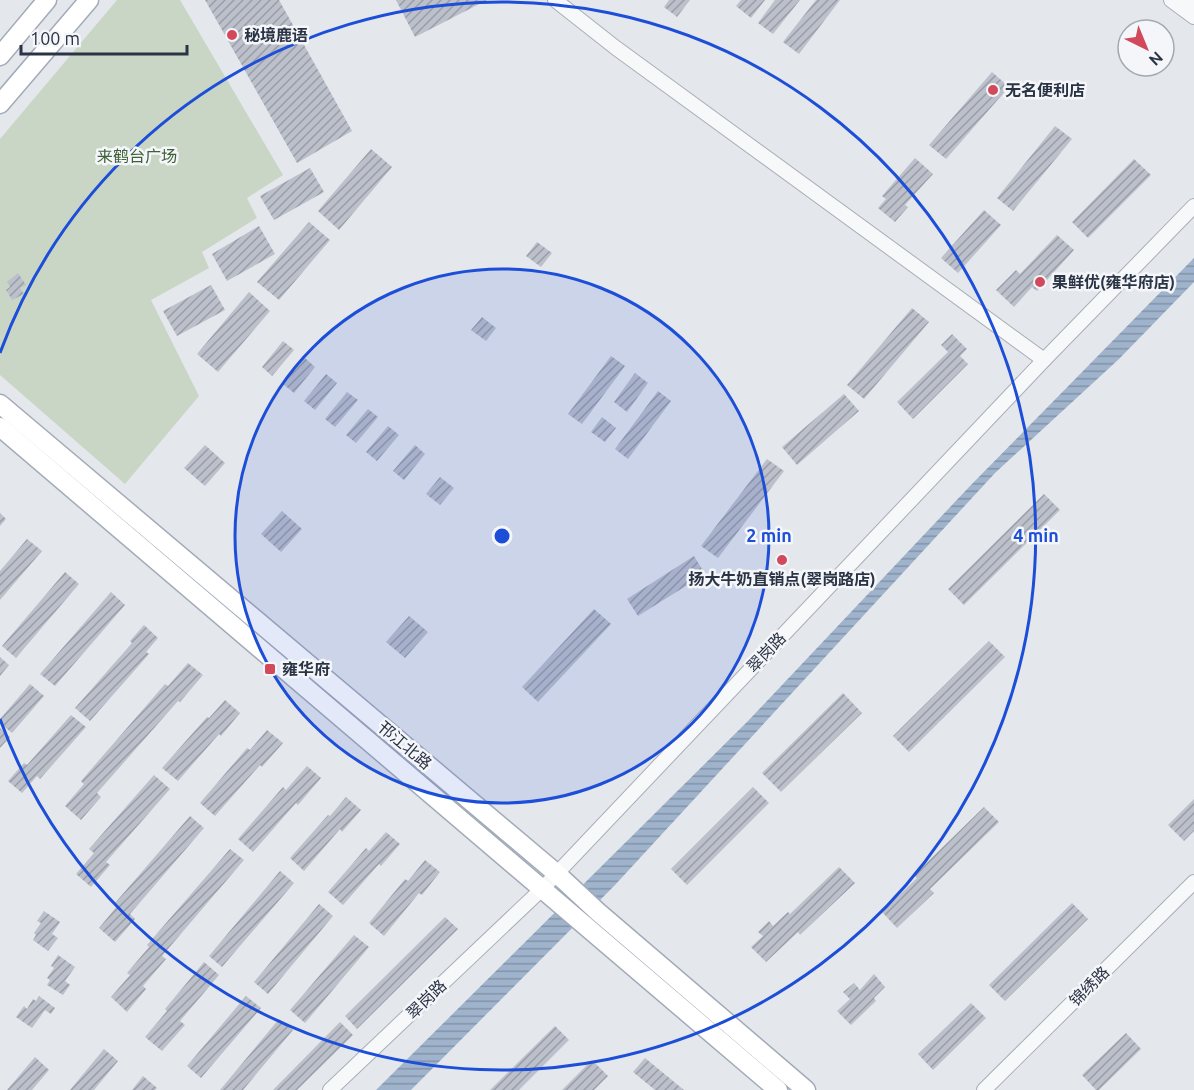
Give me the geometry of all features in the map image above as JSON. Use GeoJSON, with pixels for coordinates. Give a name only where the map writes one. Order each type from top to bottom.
{"type":"FeatureCollection","features":[{"type":"Feature","properties":{"kind":"main road"},"geometry":{"type":"LineString","coordinates":[[0,56],[47,0]]}},
{"type":"Feature","properties":{"kind":"main road"},"geometry":{"type":"LineString","coordinates":[[0,104],[89,0]]}},
{"type":"Feature","properties":{"kind":"main road","name":"邗江北路"},"geometry":{"type":"LineString","coordinates":[[0,404],[556,873],[565,895]]}},
{"type":"Feature","properties":{"kind":"main road","name":"邗江北路"},"geometry":{"type":"LineString","coordinates":[[0,427],[543,888],[565,895],[778,1090]]}},
{"type":"Feature","properties":{"kind":"main road","name":"邗江北路"},"geometry":{"type":"LineString","coordinates":[[593,920],[806,1090]]}},
{"type":"Feature","properties":{"kind":"street"},"geometry":{"type":"LineString","coordinates":[[555,0],[616,48],[1044,360]]}},
{"type":"Feature","properties":{"kind":"street"},"geometry":{"type":"LineString","coordinates":[[1172,0],[1194,18]]}},
{"type":"Feature","properties":{"kind":"street"},"geometry":{"type":"LineString","coordinates":[[1188,0],[1194,4]]}},
{"type":"Feature","properties":{"kind":"street","name":"翠岗路"},"geometry":{"type":"LineString","coordinates":[[330,1090],[543,888],[1044,360],[1194,206]]}},
{"type":"Feature","properties":{"kind":"street","name":"锦绣路"},"geometry":{"type":"LineString","coordinates":[[984,1090],[1194,882]]}},
{"type":"Feature","properties":{"kind":"green space","name":"来鹤台广场"},"geometry":{"type":"Polygon","coordinates":[[[117,0],[180,0],[283,175],[247,198],[257,218],[202,252],[209,268],[151,300],[199,396],[125,484],[0,375],[0,139],[117,0]]]}},
{"type":"Feature","properties":{"kind":"water"},"geometry":{"type":"Polygon","coordinates":[[[1194,258],[1194,282],[1119,359],[995,473],[615,885],[411,1090],[376,1090],[748,721],[970,486],[1194,258]]]}},
{"type":"Feature","properties":{"kind":"building"},"geometry":{"type":"Polygon","coordinates":[[[205,0],[279,0],[352,131],[297,163],[205,0]]]}},
{"type":"Feature","properties":{"kind":"building"},"geometry":{"type":"Polygon","coordinates":[[[396,0],[487,0],[415,37],[396,0]]]}},
{"type":"Feature","properties":{"kind":"building"},"geometry":{"type":"Polygon","coordinates":[[[669,0],[690,0],[677,17],[664,7],[669,0]]]}},
{"type":"Feature","properties":{"kind":"building"},"geometry":{"type":"Polygon","coordinates":[[[741,0],[765,0],[751,18],[736,6],[741,0]]]}},
{"type":"Feature","properties":{"kind":"building"},"geometry":{"type":"Polygon","coordinates":[[[775,0],[800,0],[773,34],[758,23],[775,0]]]}},
{"type":"Feature","properties":{"kind":"building"},"geometry":{"type":"Polygon","coordinates":[[[816,0],[840,0],[799,54],[783,42],[816,0]]]}},
{"type":"Feature","properties":{"kind":"building"},"geometry":{"type":"Polygon","coordinates":[[[992,72],[1009,87],[946,159],[929,145],[992,72]]]}},
{"type":"Feature","properties":{"kind":"building"},"geometry":{"type":"Polygon","coordinates":[[[1055,126],[1072,139],[1013,211],[997,198],[1055,126]]]}},
{"type":"Feature","properties":{"kind":"building"},"geometry":{"type":"Polygon","coordinates":[[[371,149],[392,167],[339,230],[318,211],[371,149]]]}},
{"type":"Feature","properties":{"kind":"building"},"geometry":{"type":"Polygon","coordinates":[[[915,158],[933,174],[905,205],[908,207],[895,222],[878,208],[886,199],[882,196],[915,158]]]}},
{"type":"Feature","properties":{"kind":"building"},"geometry":{"type":"Polygon","coordinates":[[[1134,159],[1151,175],[1088,238],[1072,222],[1134,159]]]}},
{"type":"Feature","properties":{"kind":"building"},"geometry":{"type":"Polygon","coordinates":[[[310,168],[324,192],[274,220],[260,196],[310,168]]]}},
{"type":"Feature","properties":{"kind":"building"},"geometry":{"type":"Polygon","coordinates":[[[984,210],[1001,225],[958,273],[941,258],[984,210]]]}},
{"type":"Feature","properties":{"kind":"building"},"geometry":{"type":"Polygon","coordinates":[[[309,222],[330,240],[279,300],[257,282],[309,222]]]}},
{"type":"Feature","properties":{"kind":"building"},"geometry":{"type":"Polygon","coordinates":[[[259,226],[275,254],[227,281],[212,254],[259,226]]]}},
{"type":"Feature","properties":{"kind":"building"},"geometry":{"type":"Polygon","coordinates":[[[1057,235],[1074,250],[1037,291],[1032,287],[1014,307],[996,290],[1016,270],[1020,274],[1057,235]]]}},
{"type":"Feature","properties":{"kind":"building"},"geometry":{"type":"Polygon","coordinates":[[[537,242],[552,253],[541,267],[526,256],[537,242]]]}},
{"type":"Feature","properties":{"kind":"building"},"geometry":{"type":"Polygon","coordinates":[[[18,273],[26,285],[20,288],[24,294],[12,300],[6,290],[10,287],[7,282],[18,273]]]}},
{"type":"Feature","properties":{"kind":"building"},"geometry":{"type":"Polygon","coordinates":[[[211,285],[225,310],[177,336],[163,311],[211,285]]]}},
{"type":"Feature","properties":{"kind":"building"},"geometry":{"type":"Polygon","coordinates":[[[249,292],[270,311],[218,372],[197,354],[249,292]]]}},
{"type":"Feature","properties":{"kind":"building"},"geometry":{"type":"Polygon","coordinates":[[[912,308],[929,322],[864,399],[847,385],[912,308]]]}},
{"type":"Feature","properties":{"kind":"building"},"geometry":{"type":"Polygon","coordinates":[[[482,317],[496,328],[486,341],[471,330],[482,317]]]}},
{"type":"Feature","properties":{"kind":"building"},"geometry":{"type":"Polygon","coordinates":[[[952,334],[967,349],[960,356],[968,364],[913,419],[897,402],[948,352],[941,345],[952,334]]]}},
{"type":"Feature","properties":{"kind":"building"},"geometry":{"type":"Polygon","coordinates":[[[283,341],[294,350],[272,376],[262,367],[283,341]]]}},
{"type":"Feature","properties":{"kind":"building"},"geometry":{"type":"Polygon","coordinates":[[[611,356],[625,366],[582,424],[568,414],[611,356]]]}},
{"type":"Feature","properties":{"kind":"building"},"geometry":{"type":"Polygon","coordinates":[[[305,358],[315,367],[294,393],[283,384],[305,358]]]}},
{"type":"Feature","properties":{"kind":"building"},"geometry":{"type":"Polygon","coordinates":[[[635,373],[648,383],[627,412],[614,402],[635,373]]]}},
{"type":"Feature","properties":{"kind":"building"},"geometry":{"type":"Polygon","coordinates":[[[326,374],[337,383],[315,410],[304,401],[326,374]]]}},
{"type":"Feature","properties":{"kind":"building"},"geometry":{"type":"Polygon","coordinates":[[[658,391],[671,401],[628,459],[615,449],[658,391]]]}},
{"type":"Feature","properties":{"kind":"building"},"geometry":{"type":"Polygon","coordinates":[[[347,392],[358,400],[335,427],[325,419],[347,392]]]}},
{"type":"Feature","properties":{"kind":"building"},"geometry":{"type":"Polygon","coordinates":[[[844,394],[859,411],[797,465],[782,447],[844,394]]]}},
{"type":"Feature","properties":{"kind":"building"},"geometry":{"type":"Polygon","coordinates":[[[368,409],[378,417],[356,443],[346,435],[368,409]]]}},
{"type":"Feature","properties":{"kind":"building"},"geometry":{"type":"Polygon","coordinates":[[[602,417],[616,428],[605,442],[591,432],[602,417]]]}},
{"type":"Feature","properties":{"kind":"building"},"geometry":{"type":"Polygon","coordinates":[[[388,426],[399,435],[377,461],[366,452],[388,426]]]}},
{"type":"Feature","properties":{"kind":"building"},"geometry":{"type":"Polygon","coordinates":[[[205,445],[225,463],[205,486],[184,468],[205,445]]]}},
{"type":"Feature","properties":{"kind":"building"},"geometry":{"type":"Polygon","coordinates":[[[415,445],[425,454],[404,480],[393,471],[415,445]]]}},
{"type":"Feature","properties":{"kind":"building"},"geometry":{"type":"Polygon","coordinates":[[[767,459],[784,471],[718,558],[701,546],[767,459]]]}},
{"type":"Feature","properties":{"kind":"building"},"geometry":{"type":"Polygon","coordinates":[[[440,477],[454,488],[440,505],[426,494],[440,477]]]}},
{"type":"Feature","properties":{"kind":"building"},"geometry":{"type":"Polygon","coordinates":[[[1044,494],[1060,510],[964,605],[948,589],[1044,494]]]}},
{"type":"Feature","properties":{"kind":"building"},"geometry":{"type":"Polygon","coordinates":[[[282,511],[302,529],[281,552],[261,534],[282,511]]]}},
{"type":"Feature","properties":{"kind":"building"},"geometry":{"type":"Polygon","coordinates":[[[0,513],[6,519],[0,526],[0,513]]]}},
{"type":"Feature","properties":{"kind":"building"},"geometry":{"type":"Polygon","coordinates":[[[27,539],[42,551],[0,600],[0,571],[27,539]]]}},
{"type":"Feature","properties":{"kind":"building"},"geometry":{"type":"Polygon","coordinates":[[[694,556],[705,574],[638,616],[627,599],[694,556]]]}},
{"type":"Feature","properties":{"kind":"building"},"geometry":{"type":"Polygon","coordinates":[[[65,572],[79,584],[16,658],[2,646],[65,572]]]}},
{"type":"Feature","properties":{"kind":"building"},"geometry":{"type":"Polygon","coordinates":[[[111,592],[125,605],[55,686],[40,674],[111,592]]]}},
{"type":"Feature","properties":{"kind":"building"},"geometry":{"type":"Polygon","coordinates":[[[594,609],[611,624],[538,702],[522,687],[594,609]]]}},
{"type":"Feature","properties":{"kind":"building"},"geometry":{"type":"Polygon","coordinates":[[[409,616],[428,632],[405,658],[386,642],[409,616]]]}},
{"type":"Feature","properties":{"kind":"building"},"geometry":{"type":"Polygon","coordinates":[[[144,625],[158,638],[146,652],[149,654],[90,721],[75,708],[132,643],[130,641],[144,625]]]}},
{"type":"Feature","properties":{"kind":"building"},"geometry":{"type":"Polygon","coordinates":[[[989,641],[1005,657],[909,752],[893,736],[989,641]]]}},
{"type":"Feature","properties":{"kind":"building"},"geometry":{"type":"Polygon","coordinates":[[[0,657],[9,665],[0,676],[0,657]]]}},
{"type":"Feature","properties":{"kind":"building"},"geometry":{"type":"Polygon","coordinates":[[[188,663],[203,675],[97,793],[101,797],[81,820],[65,806],[84,784],[81,781],[165,684],[168,686],[188,663]]]}},
{"type":"Feature","properties":{"kind":"building"},"geometry":{"type":"Polygon","coordinates":[[[30,684],[44,696],[12,733],[0,723],[0,719],[30,684]]]}},
{"type":"Feature","properties":{"kind":"building"},"geometry":{"type":"Polygon","coordinates":[[[843,693],[862,713],[781,792],[762,773],[843,693]]]}},
{"type":"Feature","properties":{"kind":"building"},"geometry":{"type":"Polygon","coordinates":[[[225,700],[240,713],[178,781],[162,768],[225,700]]]}},
{"type":"Feature","properties":{"kind":"building"},"geometry":{"type":"Polygon","coordinates":[[[71,715],[86,727],[40,779],[37,776],[22,793],[8,781],[24,763],[27,765],[71,715]]]}},
{"type":"Feature","properties":{"kind":"building"},"geometry":{"type":"Polygon","coordinates":[[[0,728],[10,737],[0,748],[0,728]]]}},
{"type":"Feature","properties":{"kind":"building"},"geometry":{"type":"Polygon","coordinates":[[[267,730],[283,743],[262,767],[260,765],[215,816],[200,803],[247,748],[250,750],[267,730]]]}},
{"type":"Feature","properties":{"kind":"building"},"geometry":{"type":"Polygon","coordinates":[[[307,766],[321,778],[253,852],[238,839],[283,787],[286,790],[307,766]]]}},
{"type":"Feature","properties":{"kind":"building"},"geometry":{"type":"Polygon","coordinates":[[[154,775],[170,789],[106,862],[110,865],[91,887],[76,874],[94,853],[89,849],[154,775]]]}},
{"type":"Feature","properties":{"kind":"building"},"geometry":{"type":"Polygon","coordinates":[[[753,787],[769,803],[687,885],[671,869],[753,787]]]}},
{"type":"Feature","properties":{"kind":"building"},"geometry":{"type":"Polygon","coordinates":[[[346,797],[361,810],[342,832],[340,829],[304,871],[290,858],[346,797]]]}},
{"type":"Feature","properties":{"kind":"building"},"geometry":{"type":"Polygon","coordinates":[[[1194,799],[1194,831],[1184,841],[1168,825],[1194,799]]]}},
{"type":"Feature","properties":{"kind":"building"},"geometry":{"type":"Polygon","coordinates":[[[984,807],[999,822],[930,889],[934,893],[897,928],[882,912],[917,878],[914,875],[984,807]]]}},
{"type":"Feature","properties":{"kind":"building"},"geometry":{"type":"Polygon","coordinates":[[[190,816],[204,828],[130,914],[135,919],[115,942],[99,928],[118,905],[115,903],[190,816]]]}},
{"type":"Feature","properties":{"kind":"building"},"geometry":{"type":"Polygon","coordinates":[[[386,832],[400,844],[343,905],[328,892],[366,848],[369,851],[386,832]]]}},
{"type":"Feature","properties":{"kind":"building"},"geometry":{"type":"Polygon","coordinates":[[[230,849],[244,860],[162,956],[166,959],[143,986],[146,989],[127,1012],[111,997],[130,975],[127,973],[149,947],[147,945],[230,849]]]}},
{"type":"Feature","properties":{"kind":"building"},"geometry":{"type":"Polygon","coordinates":[[[425,860],[440,872],[422,895],[419,893],[384,936],[369,923],[405,879],[408,881],[425,860]]]}},
{"type":"Feature","properties":{"kind":"building"},"geometry":{"type":"Polygon","coordinates":[[[839,867],[855,883],[800,935],[798,932],[766,962],[751,947],[763,936],[758,932],[769,921],[773,926],[788,912],[790,914],[839,867]]]}},
{"type":"Feature","properties":{"kind":"building"},"geometry":{"type":"Polygon","coordinates":[[[280,871],[294,883],[222,967],[209,956],[280,871]]]}},
{"type":"Feature","properties":{"kind":"building"},"geometry":{"type":"Polygon","coordinates":[[[1072,903],[1088,919],[1005,1001],[989,985],[1072,903]]]}},
{"type":"Feature","properties":{"kind":"building"},"geometry":{"type":"Polygon","coordinates":[[[319,904],[333,916],[268,994],[254,982],[319,904]]]}},
{"type":"Feature","properties":{"kind":"building"},"geometry":{"type":"Polygon","coordinates":[[[44,911],[60,922],[52,934],[58,938],[48,951],[33,940],[36,935],[34,933],[41,923],[37,921],[44,911]]]}},
{"type":"Feature","properties":{"kind":"building"},"geometry":{"type":"Polygon","coordinates":[[[445,917],[458,929],[357,1029],[345,1016],[445,917]]]}},
{"type":"Feature","properties":{"kind":"building"},"geometry":{"type":"Polygon","coordinates":[[[354,935],[369,947],[305,1023],[290,1010],[354,935]]]}},
{"type":"Feature","properties":{"kind":"building"},"geometry":{"type":"Polygon","coordinates":[[[58,955],[75,967],[65,981],[70,985],[63,995],[47,985],[50,980],[47,978],[54,968],[51,966],[58,955]]]}},
{"type":"Feature","properties":{"kind":"building"},"geometry":{"type":"Polygon","coordinates":[[[204,962],[219,975],[180,1021],[185,1025],[162,1051],[145,1037],[204,962]]]}},
{"type":"Feature","properties":{"kind":"building"},"geometry":{"type":"Polygon","coordinates":[[[874,974],[885,987],[874,998],[876,1001],[851,1025],[837,1011],[850,999],[843,992],[854,983],[860,990],[874,974]]]}},
{"type":"Feature","properties":{"kind":"building"},"geometry":{"type":"Polygon","coordinates":[[[39,996],[55,1008],[51,1014],[45,1010],[32,1028],[16,1017],[24,1006],[27,1009],[33,999],[36,1001],[39,996]]]}},
{"type":"Feature","properties":{"kind":"building"},"geometry":{"type":"Polygon","coordinates":[[[246,996],[261,1008],[201,1078],[187,1066],[246,996]]]}},
{"type":"Feature","properties":{"kind":"building"},"geometry":{"type":"Polygon","coordinates":[[[971,1003],[986,1018],[933,1070],[918,1054],[971,1003]]]}},
{"type":"Feature","properties":{"kind":"building"},"geometry":{"type":"Polygon","coordinates":[[[279,1019],[293,1030],[243,1090],[220,1090],[279,1019]]]}},
{"type":"Feature","properties":{"kind":"building"},"geometry":{"type":"Polygon","coordinates":[[[340,1022],[353,1035],[297,1090],[273,1090],[340,1022]]]}},
{"type":"Feature","properties":{"kind":"building"},"geometry":{"type":"Polygon","coordinates":[[[555,1026],[569,1040],[519,1090],[490,1090],[555,1026]]]}},
{"type":"Feature","properties":{"kind":"building"},"geometry":{"type":"Polygon","coordinates":[[[1126,1033],[1141,1049],[1099,1090],[1096,1090],[1082,1075],[1126,1033]]]}},
{"type":"Feature","properties":{"kind":"building"},"geometry":{"type":"Polygon","coordinates":[[[104,1049],[118,1061],[94,1090],[70,1090],[104,1049]]]}},
{"type":"Feature","properties":{"kind":"building"},"geometry":{"type":"Polygon","coordinates":[[[35,1057],[49,1070],[32,1090],[7,1090],[35,1057]]]}},
{"type":"Feature","properties":{"kind":"building"},"geometry":{"type":"Polygon","coordinates":[[[645,1058],[684,1090],[655,1090],[633,1072],[645,1058]]]}},
{"type":"Feature","properties":{"kind":"building"},"geometry":{"type":"Polygon","coordinates":[[[592,1060],[608,1076],[594,1090],[562,1090],[592,1060]]]}},
{"type":"Feature","properties":{"kind":"building"},"geometry":{"type":"Polygon","coordinates":[[[143,1076],[157,1088],[155,1090],[132,1090],[143,1076]]]}},
{"type":"Feature","properties":{"kind":"place","name":"秘境鹿语"},"geometry":{"type":"Point","coordinates":[232,35]}},
{"type":"Feature","properties":{"kind":"place","name":"无名便利店"},"geometry":{"type":"Point","coordinates":[993,90]}},
{"type":"Feature","properties":{"kind":"place","name":"果鲜优(雍华府店)"},"geometry":{"type":"Point","coordinates":[1040,282]}},
{"type":"Feature","properties":{"kind":"place","name":"扬大牛奶直销点(翠岗路店)"},"geometry":{"type":"Point","coordinates":[782,560]}},
{"type":"Feature","properties":{"kind":"place","name":"雍华府"},"geometry":{"type":"Point","coordinates":[270,669]}}]}
